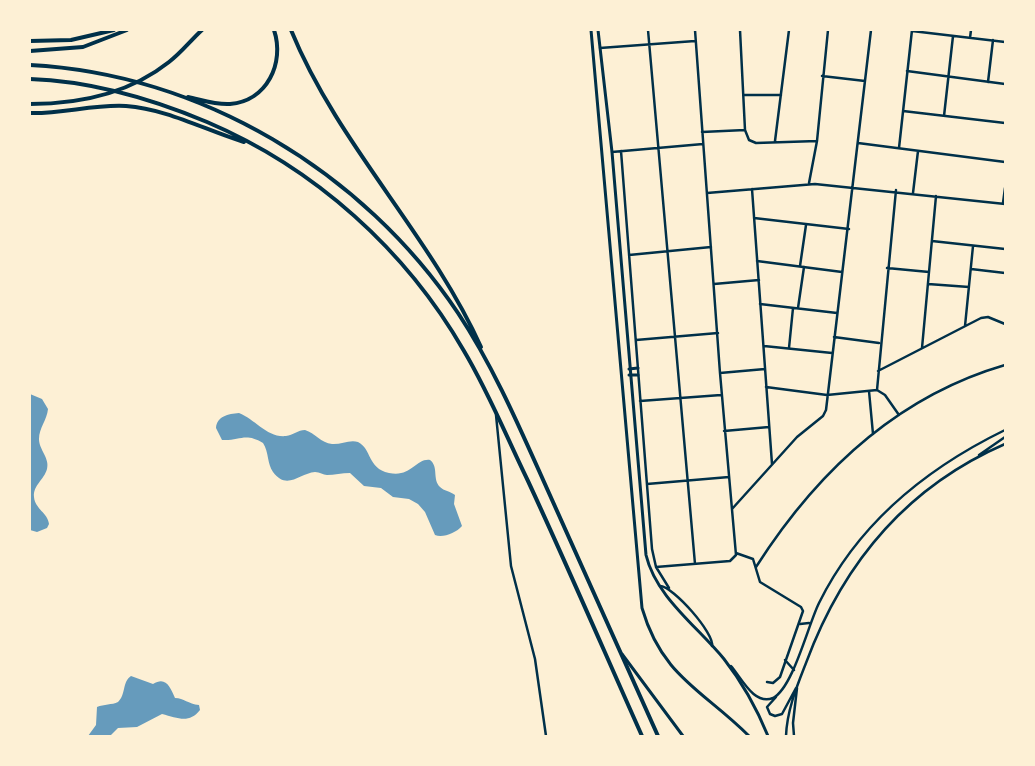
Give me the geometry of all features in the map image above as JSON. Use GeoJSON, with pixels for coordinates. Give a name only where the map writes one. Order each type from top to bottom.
{"type":"FeatureCollection","features":[{"type":"Feature","properties":{"kind":"highway"},"geometry":{"type":"LineString","coordinates":[[30,42],[72,40],[114,30]]}},
{"type":"Feature","properties":{"kind":"highway"},"geometry":{"type":"LineString","coordinates":[[30,51],[83,47],[109,39],[127,30]]}},
{"type":"Feature","properties":{"kind":"highway"},"geometry":{"type":"LineString","coordinates":[[178,95],[225,104],[253,97],[264,88],[274,70],[278,51],[274,30]]}},
{"type":"Feature","properties":{"kind":"highway"},"geometry":{"type":"LineString","coordinates":[[291,30],[309,71],[328,104],[450,289],[489,365],[658,736]]}},
{"type":"Feature","properties":{"kind":"highway"},"geometry":{"type":"LineString","coordinates":[[30,104],[75,101],[104,94],[131,84],[168,63],[200,31]]}},
{"type":"Feature","properties":{"kind":"highway"},"geometry":{"type":"LineString","coordinates":[[30,65],[101,72],[140,82],[178,95],[222,113],[277,142],[312,164],[360,203],[400,241],[432,278],[456,311],[489,365]]}},
{"type":"Feature","properties":{"kind":"highway"},"geometry":{"type":"LineString","coordinates":[[30,79],[90,86],[138,97],[196,117],[254,145],[291,167],[331,196],[374,234],[403,265],[454,334],[496,414],[568,567],[642,736]]}},
{"type":"Feature","properties":{"kind":"highway"},"geometry":{"type":"LineString","coordinates":[[30,113],[69,112],[111,106],[138,108],[180,119],[254,145]]}},
{"type":"Feature","properties":{"kind":"main road"},"geometry":{"type":"LineString","coordinates":[[591,30],[642,608],[658,648],[675,671],[749,736]]}},
{"type":"Feature","properties":{"kind":"main road"},"geometry":{"type":"LineString","coordinates":[[598,30],[612,152],[629,375],[645,548],[649,568],[659,586],[725,660],[748,696],[768,736]]}},
{"type":"Feature","properties":{"kind":"main road"},"geometry":{"type":"LineString","coordinates":[[629,369],[638,368]]}},
{"type":"Feature","properties":{"kind":"main road"},"geometry":{"type":"LineString","coordinates":[[629,375],[638,375]]}},
{"type":"Feature","properties":{"kind":"main road"},"geometry":{"type":"LineString","coordinates":[[620,652],[683,736]]}},
{"type":"Feature","properties":{"kind":"street"},"geometry":{"type":"LineString","coordinates":[[648,30],[695,564]]}},
{"type":"Feature","properties":{"kind":"street"},"geometry":{"type":"LineString","coordinates":[[656,567],[730,562],[735,559],[736,553],[721,395],[695,30]]}},
{"type":"Feature","properties":{"kind":"street"},"geometry":{"type":"LineString","coordinates":[[740,30],[745,130],[749,140],[754,143],[816,141]]}},
{"type":"Feature","properties":{"kind":"street"},"geometry":{"type":"LineString","coordinates":[[775,142],[789,30]]}},
{"type":"Feature","properties":{"kind":"street"},"geometry":{"type":"LineString","coordinates":[[809,183],[816,141],[828,30]]}},
{"type":"Feature","properties":{"kind":"street"},"geometry":{"type":"LineString","coordinates":[[732,509],[797,437],[825,413],[849,229],[871,30]]}},
{"type":"Feature","properties":{"kind":"street"},"geometry":{"type":"LineString","coordinates":[[899,148],[912,30],[1005,42]]}},
{"type":"Feature","properties":{"kind":"street"},"geometry":{"type":"LineString","coordinates":[[970,38],[971,30]]}},
{"type":"Feature","properties":{"kind":"street"},"geometry":{"type":"LineString","coordinates":[[944,116],[954,36]]}},
{"type":"Feature","properties":{"kind":"street"},"geometry":{"type":"LineString","coordinates":[[600,48],[695,40]]}},
{"type":"Feature","properties":{"kind":"street"},"geometry":{"type":"LineString","coordinates":[[988,82],[993,40]]}},
{"type":"Feature","properties":{"kind":"street"},"geometry":{"type":"LineString","coordinates":[[907,71],[1005,84]]}},
{"type":"Feature","properties":{"kind":"street"},"geometry":{"type":"LineString","coordinates":[[822,76],[865,81]]}},
{"type":"Feature","properties":{"kind":"street"},"geometry":{"type":"LineString","coordinates":[[744,95],[781,95]]}},
{"type":"Feature","properties":{"kind":"street"},"geometry":{"type":"LineString","coordinates":[[903,111],[1005,123]]}},
{"type":"Feature","properties":{"kind":"street"},"geometry":{"type":"LineString","coordinates":[[702,132],[745,130]]}},
{"type":"Feature","properties":{"kind":"street"},"geometry":{"type":"LineString","coordinates":[[858,143],[1005,162]]}},
{"type":"Feature","properties":{"kind":"street"},"geometry":{"type":"LineString","coordinates":[[612,152],[703,144]]}},
{"type":"Feature","properties":{"kind":"street"},"geometry":{"type":"LineString","coordinates":[[621,151],[652,545],[656,567],[669,588],[712,636],[712,646]]}},
{"type":"Feature","properties":{"kind":"street"},"geometry":{"type":"LineString","coordinates":[[913,192],[918,151]]}},
{"type":"Feature","properties":{"kind":"street"},"geometry":{"type":"LineString","coordinates":[[707,193],[809,183],[896,190],[1004,204],[1005,188]]}},
{"type":"Feature","properties":{"kind":"street"},"geometry":{"type":"LineString","coordinates":[[752,189],[772,464]]}},
{"type":"Feature","properties":{"kind":"street"},"geometry":{"type":"LineString","coordinates":[[877,390],[887,268],[896,190]]}},
{"type":"Feature","properties":{"kind":"street"},"geometry":{"type":"LineString","coordinates":[[922,348],[936,196]]}},
{"type":"Feature","properties":{"kind":"street"},"geometry":{"type":"LineString","coordinates":[[754,218],[849,229]]}},
{"type":"Feature","properties":{"kind":"street"},"geometry":{"type":"LineString","coordinates":[[798,308],[806,225]]}},
{"type":"Feature","properties":{"kind":"street"},"geometry":{"type":"LineString","coordinates":[[932,241],[1005,249]]}},
{"type":"Feature","properties":{"kind":"street"},"geometry":{"type":"LineString","coordinates":[[965,326],[973,246]]}},
{"type":"Feature","properties":{"kind":"street"},"geometry":{"type":"LineString","coordinates":[[629,255],[711,247]]}},
{"type":"Feature","properties":{"kind":"street"},"geometry":{"type":"LineString","coordinates":[[757,261],[843,272]]}},
{"type":"Feature","properties":{"kind":"street"},"geometry":{"type":"LineString","coordinates":[[887,268],[929,272]]}},
{"type":"Feature","properties":{"kind":"street"},"geometry":{"type":"LineString","coordinates":[[971,269],[1005,273]]}},
{"type":"Feature","properties":{"kind":"street"},"geometry":{"type":"LineString","coordinates":[[714,284],[759,280]]}},
{"type":"Feature","properties":{"kind":"street"},"geometry":{"type":"LineString","coordinates":[[928,284],[969,287]]}},
{"type":"Feature","properties":{"kind":"street"},"geometry":{"type":"LineString","coordinates":[[760,304],[837,313]]}},
{"type":"Feature","properties":{"kind":"street"},"geometry":{"type":"LineString","coordinates":[[789,348],[794,308]]}},
{"type":"Feature","properties":{"kind":"street"},"geometry":{"type":"LineString","coordinates":[[878,371],[986,317],[1005,324]]}},
{"type":"Feature","properties":{"kind":"street"},"geometry":{"type":"LineString","coordinates":[[636,340],[718,333]]}},
{"type":"Feature","properties":{"kind":"street"},"geometry":{"type":"LineString","coordinates":[[834,337],[880,343]]}},
{"type":"Feature","properties":{"kind":"street"},"geometry":{"type":"LineString","coordinates":[[764,346],[832,353]]}},
{"type":"Feature","properties":{"kind":"street"},"geometry":{"type":"LineString","coordinates":[[756,567],[787,521],[818,483],[843,458],[900,415],[949,386],[1005,365]]}},
{"type":"Feature","properties":{"kind":"street"},"geometry":{"type":"LineString","coordinates":[[720,373],[765,369]]}},
{"type":"Feature","properties":{"kind":"street"},"geometry":{"type":"LineString","coordinates":[[766,387],[827,395],[877,390],[885,395],[900,415]]}},
{"type":"Feature","properties":{"kind":"street"},"geometry":{"type":"LineString","coordinates":[[869,391],[873,434]]}},
{"type":"Feature","properties":{"kind":"street"},"geometry":{"type":"LineString","coordinates":[[640,401],[721,395]]}},
{"type":"Feature","properties":{"kind":"street"},"geometry":{"type":"LineString","coordinates":[[496,414],[511,566],[535,659],[546,736]]}},
{"type":"Feature","properties":{"kind":"street"},"geometry":{"type":"LineString","coordinates":[[724,430],[769,427]]}},
{"type":"Feature","properties":{"kind":"street"},"geometry":{"type":"LineString","coordinates":[[1005,430],[935,471],[880,517],[841,566],[810,623],[794,670],[786,685],[767,707],[768,712],[773,716],[782,714],[796,687],[823,619],[849,574],[888,525],[919,495],[1005,438]]}},
{"type":"Feature","properties":{"kind":"street"},"geometry":{"type":"LineString","coordinates":[[976,458],[1005,444]]}},
{"type":"Feature","properties":{"kind":"street"},"geometry":{"type":"LineString","coordinates":[[647,484],[729,477]]}},
{"type":"Feature","properties":{"kind":"street"},"geometry":{"type":"LineString","coordinates":[[736,553],[751,558],[756,567],[760,582],[802,608],[804,613],[778,679],[773,682],[767,682]]}},
{"type":"Feature","properties":{"kind":"street"},"geometry":{"type":"LineString","coordinates":[[659,586],[669,588]]}},
{"type":"Feature","properties":{"kind":"street"},"geometry":{"type":"LineString","coordinates":[[800,624],[810,623]]}},
{"type":"Feature","properties":{"kind":"street"},"geometry":{"type":"LineString","coordinates":[[725,660],[757,697],[768,699],[779,694]]}},
{"type":"Feature","properties":{"kind":"street"},"geometry":{"type":"LineString","coordinates":[[786,660],[794,670]]}},
{"type":"Feature","properties":{"kind":"street"},"geometry":{"type":"LineString","coordinates":[[786,736],[788,718],[796,687]]}},
{"type":"Feature","properties":{"kind":"street"},"geometry":{"type":"LineString","coordinates":[[794,736],[793,723],[796,687]]}},
{"type":"Feature","properties":{"kind":"water"},"geometry":{"type":"Polygon","coordinates":[[[30,394],[42,399],[48,409],[40,431],[39,443],[48,465],[44,476],[35,489],[34,497],[49,524],[47,528],[37,532],[30,530],[30,394]]]}},
{"type":"Feature","properties":{"kind":"water"},"geometry":{"type":"Polygon","coordinates":[[[239,413],[267,431],[279,436],[286,436],[305,430],[328,443],[358,442],[366,449],[377,467],[389,473],[403,473],[425,460],[430,460],[434,466],[438,484],[455,495],[454,504],[462,526],[449,534],[435,535],[425,512],[418,504],[409,499],[393,497],[381,488],[364,486],[350,473],[327,475],[315,472],[288,481],[283,480],[271,469],[263,443],[247,437],[222,440],[216,428],[218,421],[227,415],[239,413]]]}},
{"type":"Feature","properties":{"kind":"water"},"geometry":{"type":"Polygon","coordinates":[[[131,676],[153,684],[161,681],[164,682],[175,698],[199,705],[200,710],[192,717],[183,719],[162,714],[137,727],[118,728],[110,736],[88,736],[96,725],[97,707],[118,702],[126,682],[131,676]]]}}]}
